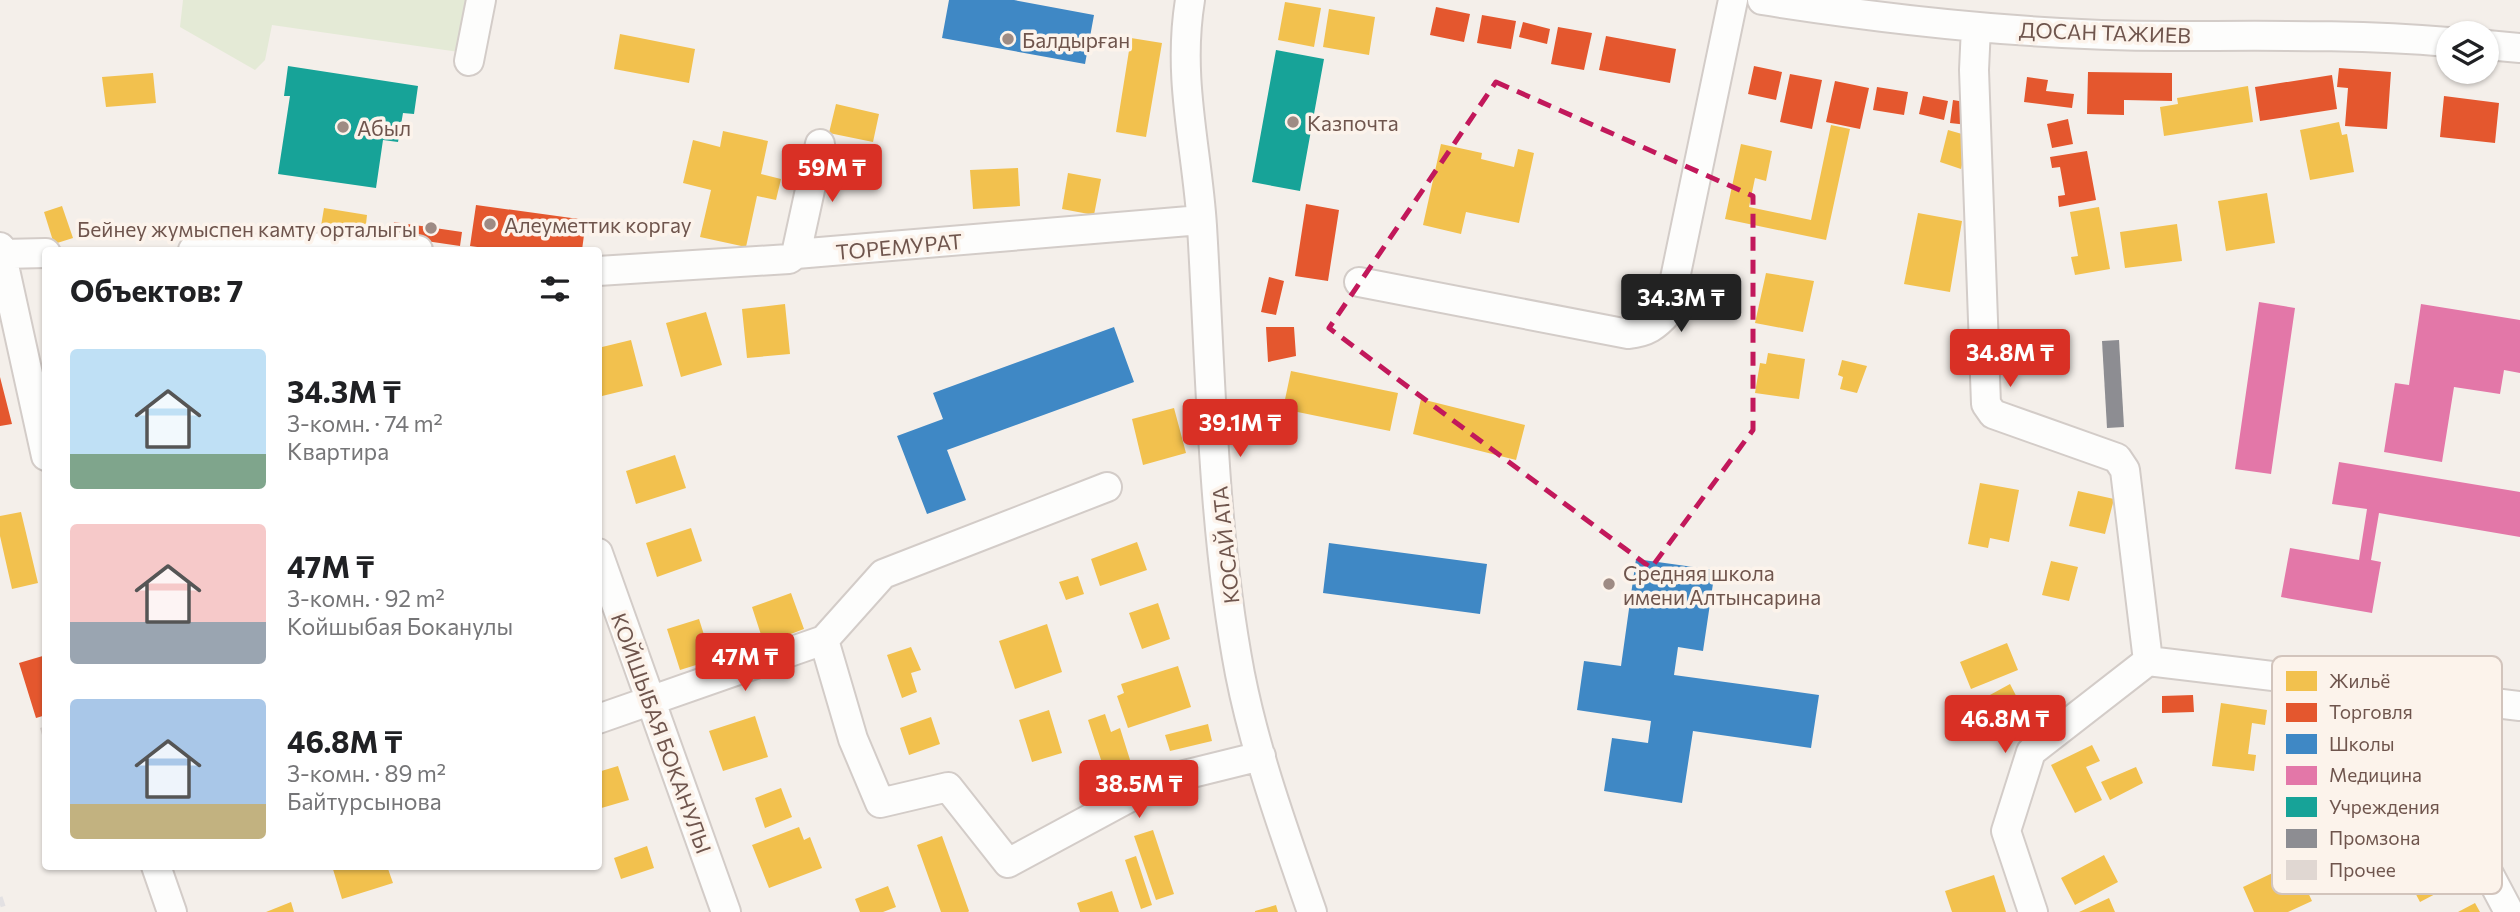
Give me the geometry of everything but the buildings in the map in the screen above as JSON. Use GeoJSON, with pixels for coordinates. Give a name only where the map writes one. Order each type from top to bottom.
{"type":"FeatureCollection","features":[{"type":"Feature","properties":{"kind":"street"},"geometry":{"type":"LineString","coordinates":[[469,61],[481,0]]}},
{"type":"Feature","properties":{"kind":"street","name":"КОСАЙ АТА"},"geometry":{"type":"LineString","coordinates":[[1190,0],[1185,29],[1185,96],[1201,220],[1211,418],[1229,591],[1241,674],[1261,756],[1312,912]]}},
{"type":"Feature","properties":{"kind":"street"},"geometry":{"type":"LineString","coordinates":[[1359,282],[1628,334],[1645,333],[1657,324],[1668,312],[1733,0]]}},
{"type":"Feature","properties":{"kind":"street","name":"ДОСАН ТАЖИЕВ"},"geometry":{"type":"LineString","coordinates":[[1762,0],[1860,15],[1976,27],[2166,36],[2371,35],[2436,41]]}},
{"type":"Feature","properties":{"kind":"street"},"geometry":{"type":"LineString","coordinates":[[1976,27],[1974,70],[1986,404],[1993,415],[2117,458],[2125,470],[2148,662]]}},
{"type":"Feature","properties":{"kind":"street"},"geometry":{"type":"LineString","coordinates":[[2499,46],[2520,48]]}},
{"type":"Feature","properties":{"kind":"street"},"geometry":{"type":"LineString","coordinates":[[796,254],[820,144]]}},
{"type":"Feature","properties":{"kind":"street","name":"ТОРЕМУРАТ"},"geometry":{"type":"LineString","coordinates":[[602,271],[789,259],[796,254],[1201,220]]}},
{"type":"Feature","properties":{"kind":"street"},"geometry":{"type":"LineString","coordinates":[[348,247],[396,247]]}},
{"type":"Feature","properties":{"kind":"street"},"geometry":{"type":"LineString","coordinates":[[42,253],[1,251],[42,438]]}},
{"type":"Feature","properties":{"kind":"street"},"geometry":{"type":"LineString","coordinates":[[602,717],[824,640],[883,574],[1107,487]]}},
{"type":"Feature","properties":{"kind":"street","name":"КОЙШЫБАЯ БОКАНУЛЫ"},"geometry":{"type":"LineString","coordinates":[[602,564],[726,912]]}},
{"type":"Feature","properties":{"kind":"street"},"geometry":{"type":"LineString","coordinates":[[824,640],[853,739],[880,803],[948,788],[1008,863],[1160,781],[1261,756]]}},
{"type":"Feature","properties":{"kind":"street"},"geometry":{"type":"LineString","coordinates":[[2034,912],[2006,831],[2032,751],[2148,662],[2272,678]]}},
{"type":"Feature","properties":{"kind":"street"},"geometry":{"type":"LineString","coordinates":[[2502,704],[2520,706]]}},
{"type":"Feature","properties":{"kind":"street"},"geometry":{"type":"LineString","coordinates":[[157,870],[172,912]]}},
{"type":"Feature","properties":{"kind":"street"},"geometry":{"type":"LineString","coordinates":[[2499,894],[2509,912]]}},
{"type":"Feature","properties":{"kind":"highlighted area"},"geometry":{"type":"Polygon","coordinates":[[[1496,82],[1753,196],[1753,430],[1651,568],[1329,328],[1496,82]]]}},
{"type":"Feature","properties":{"kind":"green space"},"geometry":{"type":"Polygon","coordinates":[[[183,0],[467,0],[459,52],[272,25],[265,60],[255,70],[180,27],[183,0]]]}},
{"type":"Feature","properties":{"kind":"railway"},"geometry":{"type":"LineString","coordinates":[[0,897],[5,912]]}},
{"type":"Feature","properties":{"kind":"place","name":"Балдырған"},"geometry":{"type":"Point","coordinates":[1008,39]}},
{"type":"Feature","properties":{"kind":"place","name":"Казпочта"},"geometry":{"type":"Point","coordinates":[1293,122]}},
{"type":"Feature","properties":{"kind":"place","name":"Абыл"},"geometry":{"type":"Point","coordinates":[343,127]}},
{"type":"Feature","properties":{"kind":"place","name":"Алеуметтик коргау"},"geometry":{"type":"Point","coordinates":[490,224]}},
{"type":"Feature","properties":{"kind":"place","name":"Бейнеу жумыспен камту орталыгы"},"geometry":{"type":"Point","coordinates":[431,228]}},
{"type":"Feature","properties":{"kind":"place","name":"Средняя школа имени Алтынсарина"},"geometry":{"type":"Point","coordinates":[1609,584]}}]}
